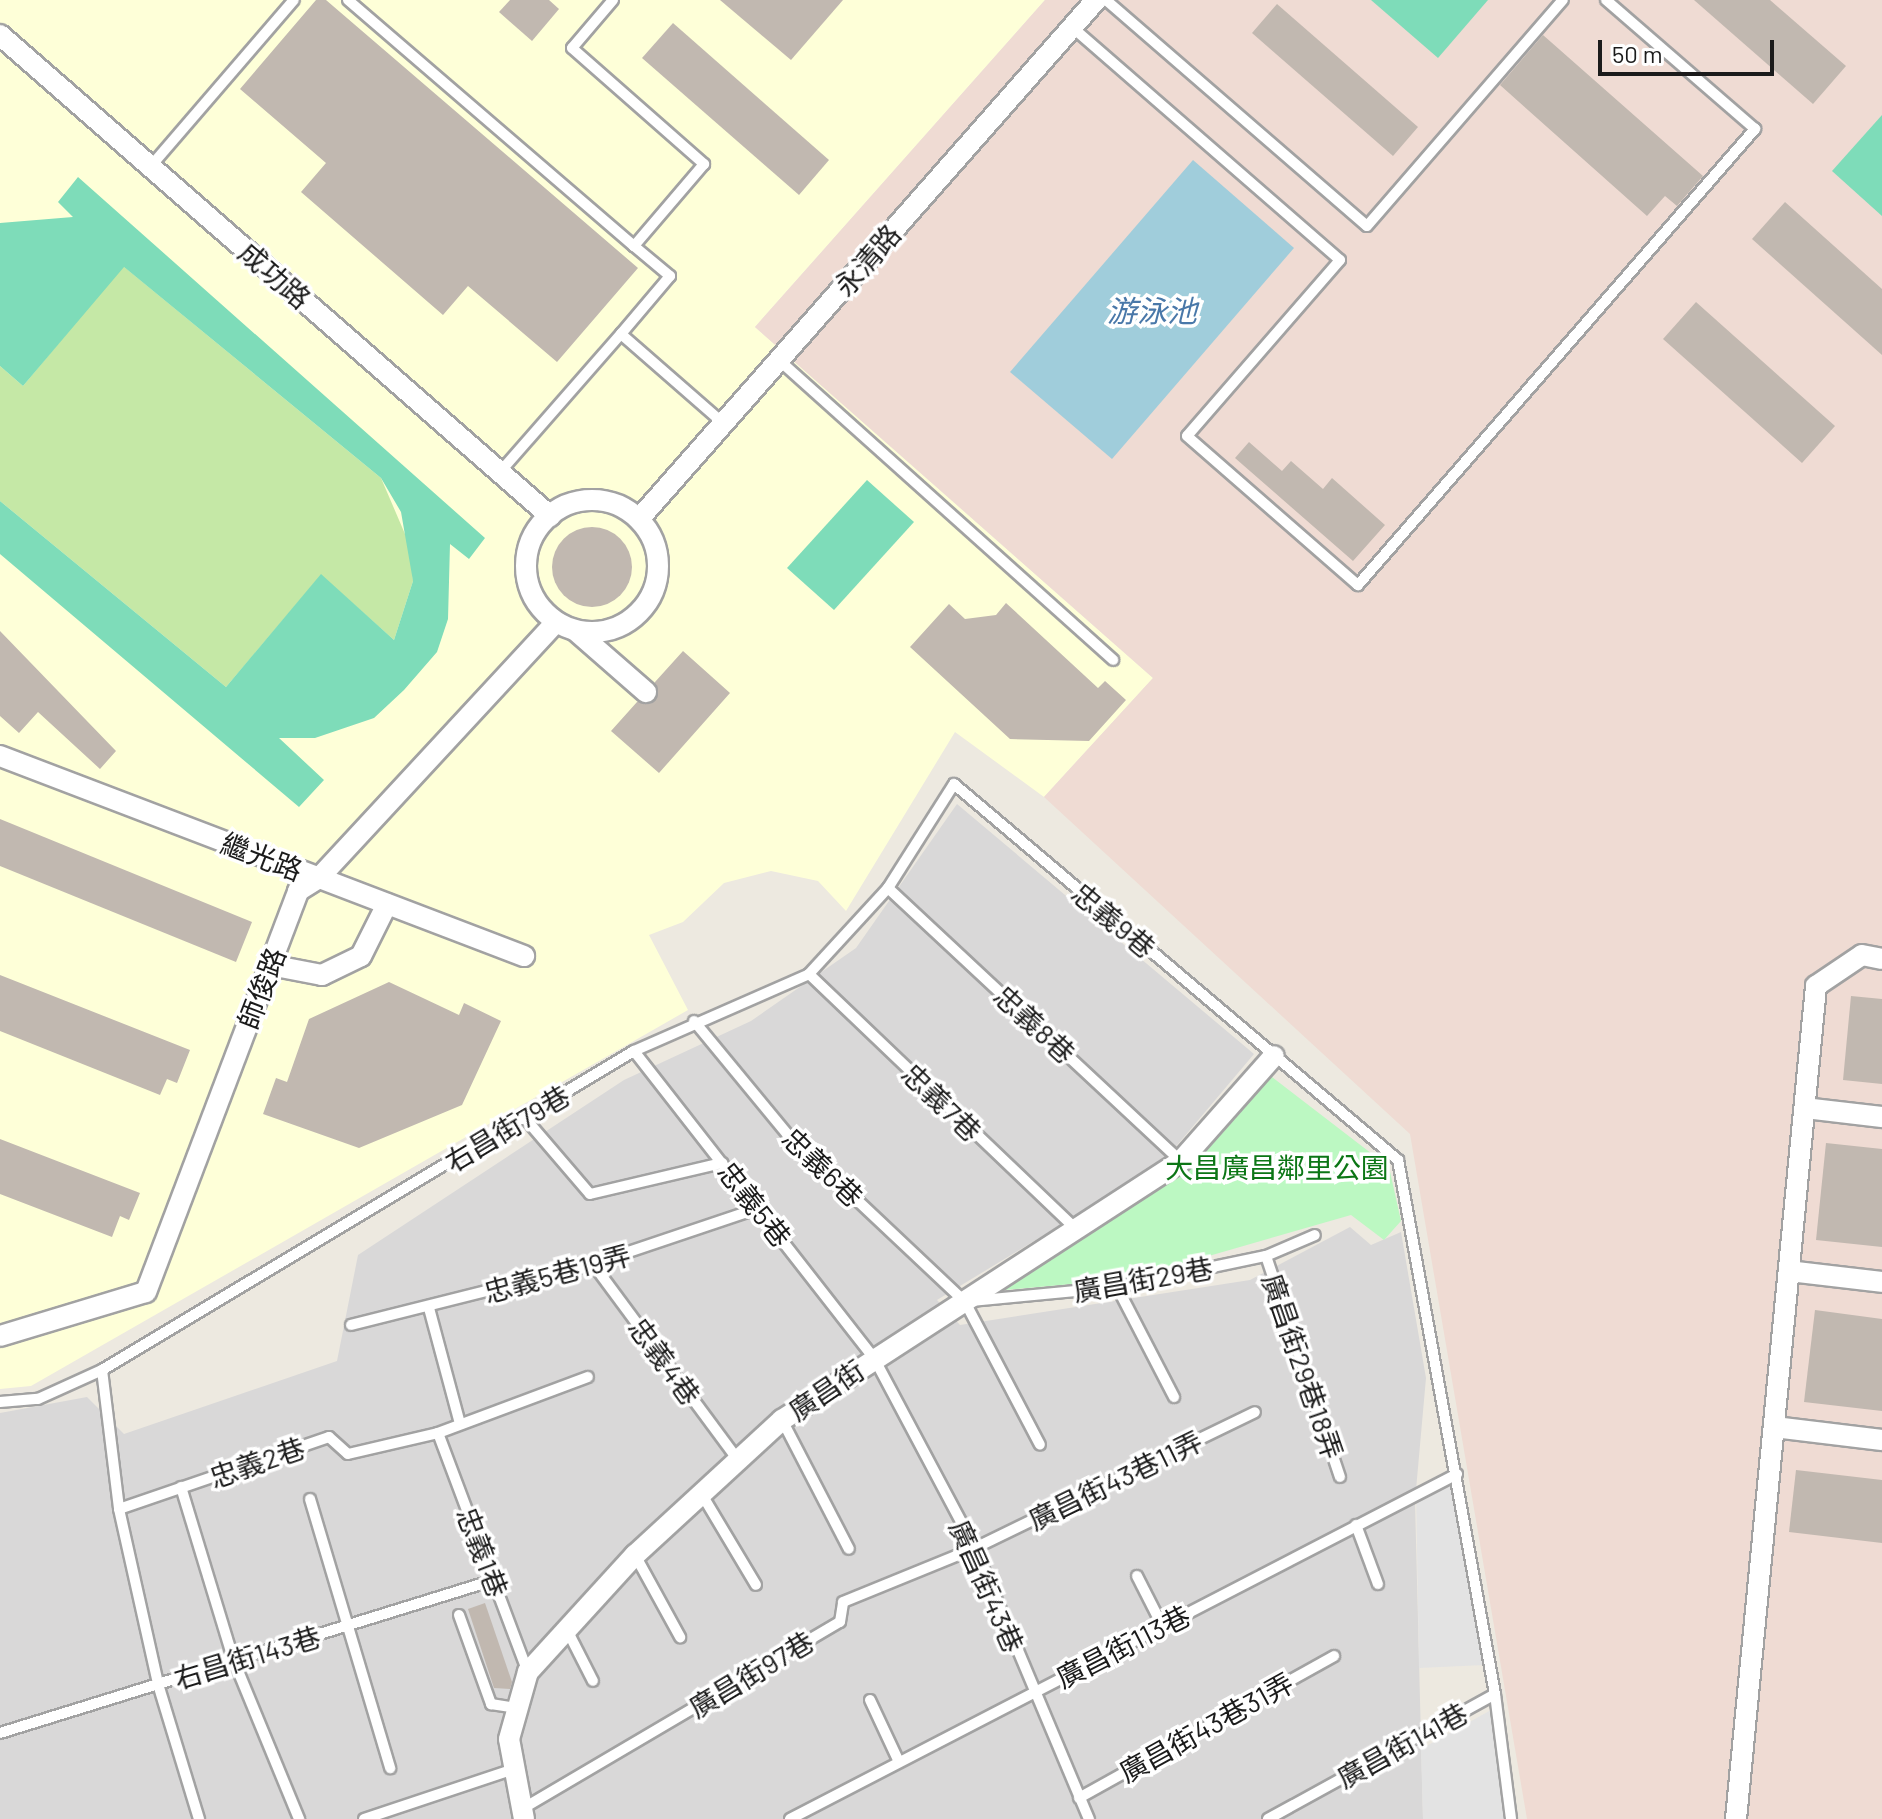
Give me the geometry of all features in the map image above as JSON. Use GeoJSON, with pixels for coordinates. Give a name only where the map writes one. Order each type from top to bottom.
{"type":"FeatureCollection","features":[{"type":"Feature","properties":{"kind":"street","name":"永清路"},"geometry":{"type":"LineString","coordinates":[[639,519],[1096,0]]}},
{"type":"Feature","properties":{"kind":"street","name":"成功路"},"geometry":{"type":"LineString","coordinates":[[0,35],[550,516]]}},
{"type":"Feature","properties":{"kind":"street"},"geometry":{"type":"LineString","coordinates":[[576,631],[618,627],[650,599],[658,557],[639,519],[623,508],[585,501],[550,516],[532,540],[526,570],[536,599],[556,622],[576,631],[646,692]]}},
{"type":"Feature","properties":{"kind":"street","name":"師俊路"},"geometry":{"type":"LineString","coordinates":[[0,1336],[146,1292],[298,891],[319,878],[556,622]]}},
{"type":"Feature","properties":{"kind":"street","name":"繼光路"},"geometry":{"type":"LineString","coordinates":[[0,756],[524,956]]}},
{"type":"Feature","properties":{"kind":"street"},"geometry":{"type":"LineString","coordinates":[[270,965],[322,975],[361,956],[387,904]]}},
{"type":"Feature","properties":{"kind":"street"},"geometry":{"type":"LineString","coordinates":[[1736,1819],[1816,986],[1862,955],[1882,959]]}},
{"type":"Feature","properties":{"kind":"street","name":"廣昌街"},"geometry":{"type":"LineString","coordinates":[[523,1814],[511,1770],[516,1708],[528,1672],[635,1555],[736,1457],[782,1420],[1181,1161],[1274,1056]]}},
{"type":"Feature","properties":{"kind":"street"},"geometry":{"type":"LineString","coordinates":[[1805,1108],[1882,1117]]}},
{"type":"Feature","properties":{"kind":"street"},"geometry":{"type":"LineString","coordinates":[[1789,1271],[1882,1282]]}},
{"type":"Feature","properties":{"kind":"street"},"geometry":{"type":"LineString","coordinates":[[1774,1427],[1882,1440]]}},
{"type":"Feature","properties":{"kind":"lane"},"geometry":{"type":"LineString","coordinates":[[151,166],[294,0]]}},
{"type":"Feature","properties":{"kind":"lane"},"geometry":{"type":"LineString","coordinates":[[348,0],[670,276],[500,472]]}},
{"type":"Feature","properties":{"kind":"lane"},"geometry":{"type":"LineString","coordinates":[[613,0],[572,48],[704,164],[634,246]]}},
{"type":"Feature","properties":{"kind":"lane"},"geometry":{"type":"LineString","coordinates":[[1106,0],[1367,226],[1563,0]]}},
{"type":"Feature","properties":{"kind":"lane"},"geometry":{"type":"LineString","coordinates":[[1072,27],[1340,260],[1187,436],[1358,585],[1755,129],[1606,0]]}},
{"type":"Feature","properties":{"kind":"lane"},"geometry":{"type":"LineString","coordinates":[[621,334],[723,423]]}},
{"type":"Feature","properties":{"kind":"lane"},"geometry":{"type":"LineString","coordinates":[[779,360],[1113,660]]}},
{"type":"Feature","properties":{"kind":"lane","name":"右昌街79巷"},"geometry":{"type":"LineString","coordinates":[[0,1402],[38,1399],[102,1370],[634,1051],[694,1021],[809,974],[888,888],[954,784]]}},
{"type":"Feature","properties":{"kind":"lane","name":"忠義9巷"},"geometry":{"type":"LineString","coordinates":[[954,784],[1398,1160],[1495,1694],[1511,1819]]}},
{"type":"Feature","properties":{"kind":"lane","name":"忠義8巷"},"geometry":{"type":"LineString","coordinates":[[888,888],[1181,1161]]}},
{"type":"Feature","properties":{"kind":"lane","name":"忠義7巷"},"geometry":{"type":"LineString","coordinates":[[809,974],[1076,1229]]}},
{"type":"Feature","properties":{"kind":"lane","name":"忠義6巷"},"geometry":{"type":"LineString","coordinates":[[694,1021],[787,1134],[965,1302],[1040,1445]]}},
{"type":"Feature","properties":{"kind":"lane","name":"忠義5巷"},"geometry":{"type":"LineString","coordinates":[[634,1051],[874,1358]]}},
{"type":"Feature","properties":{"kind":"lane"},"geometry":{"type":"LineString","coordinates":[[524,1117],[590,1194],[722,1163]]}},
{"type":"Feature","properties":{"kind":"lane","name":"忠義5巷19弄"},"geometry":{"type":"LineString","coordinates":[[351,1325],[429,1308],[593,1264],[759,1208]]}},
{"type":"Feature","properties":{"kind":"lane","name":"廣昌街29巷"},"geometry":{"type":"LineString","coordinates":[[965,1302],[1117,1287],[1266,1256],[1315,1235]]}},
{"type":"Feature","properties":{"kind":"lane","name":"廣昌街29巷18弄"},"geometry":{"type":"LineString","coordinates":[[1266,1256],[1340,1477]]}},
{"type":"Feature","properties":{"kind":"lane","name":"忠義4巷"},"geometry":{"type":"LineString","coordinates":[[593,1264],[736,1457]]}},
{"type":"Feature","properties":{"kind":"lane"},"geometry":{"type":"LineString","coordinates":[[1117,1287],[1174,1397]]}},
{"type":"Feature","properties":{"kind":"lane"},"geometry":{"type":"LineString","coordinates":[[429,1308],[460,1424]]}},
{"type":"Feature","properties":{"kind":"lane","name":"廣昌街43巷"},"geometry":{"type":"LineString","coordinates":[[874,1358],[975,1548],[1089,1819]]}},
{"type":"Feature","properties":{"kind":"lane"},"geometry":{"type":"LineString","coordinates":[[102,1370],[119,1509],[158,1684],[199,1819]]}},
{"type":"Feature","properties":{"kind":"lane"},"geometry":{"type":"LineString","coordinates":[[438,1433],[588,1377]]}},
{"type":"Feature","properties":{"kind":"lane","name":"廣昌街43巷11弄"},"geometry":{"type":"LineString","coordinates":[[975,1548],[1255,1412]]}},
{"type":"Feature","properties":{"kind":"lane"},"geometry":{"type":"LineString","coordinates":[[782,1420],[849,1549]]}},
{"type":"Feature","properties":{"kind":"lane","name":"忠義2巷"},"geometry":{"type":"LineString","coordinates":[[119,1509],[329,1437],[348,1454],[438,1433]]}},
{"type":"Feature","properties":{"kind":"lane","name":"忠義1巷"},"geometry":{"type":"LineString","coordinates":[[438,1433],[528,1672]]}},
{"type":"Feature","properties":{"kind":"lane","name":"廣昌街113巷"},"geometry":{"type":"LineString","coordinates":[[790,1819],[1457,1474]]}},
{"type":"Feature","properties":{"kind":"lane"},"geometry":{"type":"LineString","coordinates":[[181,1487],[234,1661],[299,1819]]}},
{"type":"Feature","properties":{"kind":"lane"},"geometry":{"type":"LineString","coordinates":[[700,1491],[756,1585]]}},
{"type":"Feature","properties":{"kind":"lane"},"geometry":{"type":"LineString","coordinates":[[310,1499],[390,1768]]}},
{"type":"Feature","properties":{"kind":"lane"},"geometry":{"type":"LineString","coordinates":[[1356,1525],[1378,1584]]}},
{"type":"Feature","properties":{"kind":"lane","name":"廣昌街97巷"},"geometry":{"type":"LineString","coordinates":[[523,1814],[840,1622],[843,1602],[975,1548]]}},
{"type":"Feature","properties":{"kind":"lane"},"geometry":{"type":"LineString","coordinates":[[635,1555],[680,1637]]}},
{"type":"Feature","properties":{"kind":"lane"},"geometry":{"type":"LineString","coordinates":[[1137,1576],[1163,1627]]}},
{"type":"Feature","properties":{"kind":"lane","name":"右昌街143巷"},"geometry":{"type":"LineString","coordinates":[[0,1733],[494,1580]]}},
{"type":"Feature","properties":{"kind":"lane","name":"忠義1巷"},"geometry":{"type":"LineString","coordinates":[[459,1615],[491,1704],[516,1708]]}},
{"type":"Feature","properties":{"kind":"lane"},"geometry":{"type":"LineString","coordinates":[[567,1630],[593,1681]]}},
{"type":"Feature","properties":{"kind":"lane","name":"廣昌街43巷31弄"},"geometry":{"type":"LineString","coordinates":[[1079,1798],[1334,1656]]}},
{"type":"Feature","properties":{"kind":"lane","name":"廣昌街141巷"},"geometry":{"type":"LineString","coordinates":[[1268,1819],[1495,1694]]}},
{"type":"Feature","properties":{"kind":"lane"},"geometry":{"type":"LineString","coordinates":[[870,1700],[899,1762]]}},
{"type":"Feature","properties":{"kind":"lane"},"geometry":{"type":"LineString","coordinates":[[364,1819],[511,1770]]}},
{"type":"Feature","properties":{"kind":"shaded area"},"geometry":{"type":"Polygon","coordinates":[[[0,0],[1045,0],[755,327],[1153,678],[1044,797],[955,732],[846,911],[818,881],[771,871],[724,883],[683,922],[649,935],[688,1010],[31,1386],[0,1389],[0,0]]]}},
{"type":"Feature","properties":{"kind":"shaded area"},"geometry":{"type":"Polygon","coordinates":[[[1045,0],[1882,0],[1882,1819],[1527,1819],[1410,1134],[1044,797],[1153,678],[755,327],[1045,0]]]}},
{"type":"Feature","properties":{"kind":"shaded area"},"geometry":{"type":"Polygon","coordinates":[[[957,804],[1254,1054],[1162,1163],[937,1300],[960,1325],[1250,1280],[1350,1227],[1371,1245],[1401,1232],[1426,1378],[1415,1501],[1423,1819],[0,1819],[0,1413],[87,1397],[124,1434],[337,1361],[358,1255],[624,1080],[751,1021],[856,948],[957,804]]]}},
{"type":"Feature","properties":{"kind":"shaded area"},"geometry":{"type":"Polygon","coordinates":[[[1456,1484],[1484,1665],[1419,1668],[1416,1486],[1456,1484]]]}},
{"type":"Feature","properties":{"kind":"shaded area"},"geometry":{"type":"Polygon","coordinates":[[[1491,1710],[1504,1819],[1423,1819],[1421,1749],[1491,1710]]]}},
{"type":"Feature","properties":{"kind":"green space"},"geometry":{"type":"Polygon","coordinates":[[[1371,0],[1488,0],[1438,58],[1371,0]]]}},
{"type":"Feature","properties":{"kind":"green space"},"geometry":{"type":"Polygon","coordinates":[[[1882,115],[1882,216],[1832,171],[1882,115]]]}},
{"type":"Feature","properties":{"kind":"green space"},"geometry":{"type":"Polygon","coordinates":[[[78,177],[485,538],[469,559],[450,544],[448,619],[437,652],[404,690],[374,718],[315,738],[279,738],[324,780],[299,807],[0,554],[0,501],[226,687],[321,574],[394,640],[413,581],[401,512],[381,478],[124,267],[23,386],[0,366],[0,223],[73,217],[58,202],[78,177]]]}},
{"type":"Feature","properties":{"kind":"green space"},"geometry":{"type":"Polygon","coordinates":[[[123,266],[381,478],[411,548],[413,581],[394,640],[321,575],[226,687],[0,501],[0,366],[23,386],[123,266]]]}},
{"type":"Feature","properties":{"kind":"green space"},"geometry":{"type":"Polygon","coordinates":[[[867,480],[914,522],[834,610],[787,568],[867,480]]]}},
{"type":"Feature","properties":{"kind":"green space","name":"大昌廣昌鄰里公園"},"geometry":{"type":"Polygon","coordinates":[[[1268,1074],[1389,1167],[1401,1221],[1384,1240],[1351,1215],[1129,1279],[994,1291],[1186,1167],[1268,1074]]]}},
{"type":"Feature","properties":{"kind":"water","name":"游泳池"},"geometry":{"type":"Polygon","coordinates":[[[1193,160],[1294,248],[1112,459],[1010,372],[1193,160]]]}},
{"type":"Feature","properties":{"kind":"building"},"geometry":{"type":"Polygon","coordinates":[[[316,0],[326,0],[638,268],[557,362],[468,286],[443,315],[301,192],[326,163],[240,89],[316,0]]]}},
{"type":"Feature","properties":{"kind":"building"},"geometry":{"type":"Polygon","coordinates":[[[510,0],[549,0],[559,9],[532,41],[499,12],[510,0]]]}},
{"type":"Feature","properties":{"kind":"building"},"geometry":{"type":"Polygon","coordinates":[[[720,0],[843,0],[791,60],[720,0]]]}},
{"type":"Feature","properties":{"kind":"building"},"geometry":{"type":"Polygon","coordinates":[[[1694,0],[1770,0],[1846,66],[1813,104],[1694,0]]]}},
{"type":"Feature","properties":{"kind":"building"},"geometry":{"type":"Polygon","coordinates":[[[1277,4],[1418,127],[1393,156],[1252,33],[1277,4]]]}},
{"type":"Feature","properties":{"kind":"building"},"geometry":{"type":"Polygon","coordinates":[[[673,23],[829,160],[799,195],[642,58],[673,23]]]}},
{"type":"Feature","properties":{"kind":"building"},"geometry":{"type":"Polygon","coordinates":[[[1543,35],[1703,176],[1677,206],[1665,196],[1647,216],[1500,85],[1543,35]]]}},
{"type":"Feature","properties":{"kind":"building"},"geometry":{"type":"Polygon","coordinates":[[[1785,202],[1882,289],[1882,355],[1752,239],[1785,202]]]}},
{"type":"Feature","properties":{"kind":"building"},"geometry":{"type":"Polygon","coordinates":[[[1696,302],[1835,426],[1802,463],[1663,339],[1696,302]]]}},
{"type":"Feature","properties":{"kind":"building"},"geometry":{"type":"Polygon","coordinates":[[[1249,442],[1282,471],[1291,461],[1323,489],[1332,478],[1385,525],[1353,561],[1235,458],[1249,442]]]}},
{"type":"Feature","properties":{"kind":"building"},"geometry":{"type":"Polygon","coordinates":[[[592,527],[607,530],[620,539],[629,552],[632,567],[629,582],[620,595],[607,604],[592,607],[577,604],[564,595],[555,582],[552,567],[555,552],[564,539],[577,530],[592,527]]]}},
{"type":"Feature","properties":{"kind":"building"},"geometry":{"type":"Polygon","coordinates":[[[1006,603],[1098,688],[1105,681],[1126,700],[1089,741],[1010,739],[910,647],[949,604],[965,619],[996,615],[1006,603]]]}},
{"type":"Feature","properties":{"kind":"building"},"geometry":{"type":"Polygon","coordinates":[[[0,631],[116,751],[100,769],[38,712],[19,733],[0,716],[0,631]]]}},
{"type":"Feature","properties":{"kind":"building"},"geometry":{"type":"Polygon","coordinates":[[[683,651],[730,693],[659,773],[611,731],[637,702],[655,701],[655,682],[683,651]]]}},
{"type":"Feature","properties":{"kind":"building"},"geometry":{"type":"Polygon","coordinates":[[[0,819],[252,922],[236,962],[0,866],[0,819]]]}},
{"type":"Feature","properties":{"kind":"building"},"geometry":{"type":"Polygon","coordinates":[[[0,975],[190,1050],[177,1083],[167,1079],[160,1095],[0,1031],[0,975]]]}},
{"type":"Feature","properties":{"kind":"building"},"geometry":{"type":"Polygon","coordinates":[[[389,982],[459,1015],[464,1003],[501,1021],[462,1105],[359,1148],[263,1114],[276,1078],[287,1082],[309,1019],[389,982]]]}},
{"type":"Feature","properties":{"kind":"building"},"geometry":{"type":"Polygon","coordinates":[[[1851,996],[1882,999],[1882,1084],[1843,1080],[1851,996]]]}},
{"type":"Feature","properties":{"kind":"building"},"geometry":{"type":"Polygon","coordinates":[[[0,1139],[140,1193],[129,1220],[120,1216],[112,1237],[0,1194],[0,1139]]]}},
{"type":"Feature","properties":{"kind":"building"},"geometry":{"type":"Polygon","coordinates":[[[1826,1143],[1882,1149],[1882,1247],[1816,1240],[1826,1143]]]}},
{"type":"Feature","properties":{"kind":"building"},"geometry":{"type":"Polygon","coordinates":[[[1815,1310],[1882,1319],[1882,1411],[1804,1402],[1815,1310]]]}},
{"type":"Feature","properties":{"kind":"building"},"geometry":{"type":"Polygon","coordinates":[[[1796,1470],[1882,1480],[1882,1543],[1789,1532],[1796,1470]]]}},
{"type":"Feature","properties":{"kind":"building"},"geometry":{"type":"Polygon","coordinates":[[[485,1603],[512,1682],[510,1689],[494,1688],[468,1609],[485,1603]]]}}]}
